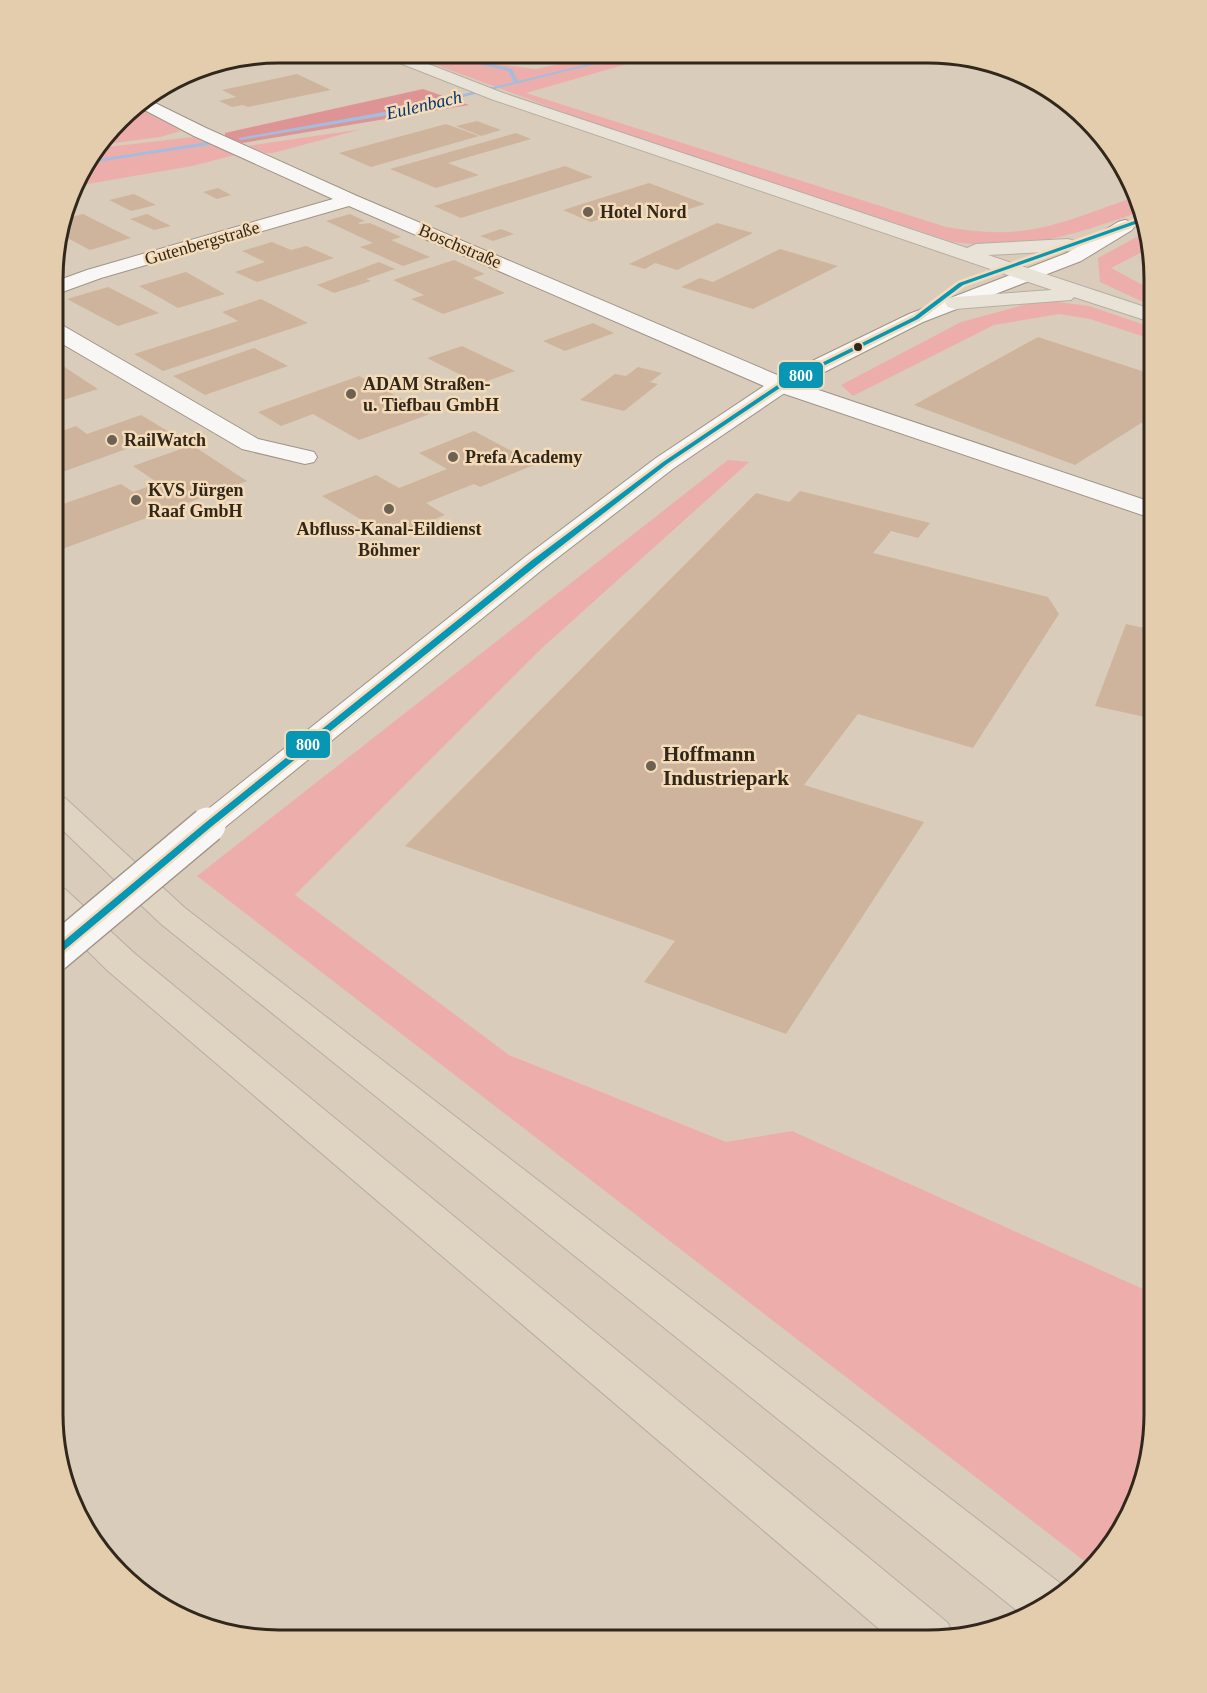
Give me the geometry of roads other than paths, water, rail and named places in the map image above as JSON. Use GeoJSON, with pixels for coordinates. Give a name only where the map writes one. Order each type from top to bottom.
{"type":"FeatureCollection","features":[{"type":"Feature","properties":{"kind":"highway"},"geometry":{"type":"LineString","coordinates":[[63,813],[183,924],[1040,1599]]}},
{"type":"Feature","properties":{"kind":"highway"},"geometry":{"type":"LineString","coordinates":[[63,907],[121,962],[918,1630]]}},
{"type":"Feature","properties":{"kind":"main road"},"geometry":{"type":"LineString","coordinates":[[413,63],[497,96],[928,243],[1144,313]]}},
{"type":"Feature","properties":{"kind":"main road"},"geometry":{"type":"LineString","coordinates":[[928,243],[956,271],[958,294],[1090,296]]}},
{"type":"Feature","properties":{"kind":"main road"},"geometry":{"type":"LineString","coordinates":[[950,250],[1071,251],[1080,274],[1127,308]]}},
{"type":"Feature","properties":{"kind":"street","name":"Boschstraße"},"geometry":{"type":"LineString","coordinates":[[150,106],[200,132],[350,200],[781,385],[1144,508]]}},
{"type":"Feature","properties":{"kind":"street","name":"Gutenbergstraße"},"geometry":{"type":"LineString","coordinates":[[63,286],[94,274],[350,200]]}},
{"type":"Feature","properties":{"kind":"street"},"geometry":{"type":"LineString","coordinates":[[958,294],[1030,276],[1071,251],[1133,223]]}},
{"type":"Feature","properties":{"kind":"street"},"geometry":{"type":"LineString","coordinates":[[63,947],[208,825],[544,556],[665,463],[781,385],[916,318],[1005,268],[1071,251]]}},
{"type":"Feature","properties":{"kind":"street"},"geometry":{"type":"LineString","coordinates":[[63,335],[250,444],[305,457]]}},
{"type":"Feature","properties":{"kind":"waterway","name":"Eulenbach"},"geometry":{"type":"LineString","coordinates":[[480,63],[510,70],[517,82]]}},
{"type":"Feature","properties":{"kind":"waterway"},"geometry":{"type":"LineString","coordinates":[[517,82],[597,63]]}},
{"type":"Feature","properties":{"kind":"waterway","name":"Eulenbach"},"geometry":{"type":"LineString","coordinates":[[241,138],[395,112],[517,82]]}},
{"type":"Feature","properties":{"kind":"waterway","name":"Eulenbach"},"geometry":{"type":"LineString","coordinates":[[98,161],[207,144]]}},
{"type":"Feature","properties":{"kind":"place","name":"Hotel Nord"},"geometry":{"type":"Point","coordinates":[588,212]}},
{"type":"Feature","properties":{"kind":"place","name":"ADAM Straßen- u. Tiefbau GmbH"},"geometry":{"type":"Point","coordinates":[351,394]}},
{"type":"Feature","properties":{"kind":"place","name":"RailWatch"},"geometry":{"type":"Point","coordinates":[112,440]}},
{"type":"Feature","properties":{"kind":"place","name":"Prefa Academy"},"geometry":{"type":"Point","coordinates":[453,457]}},
{"type":"Feature","properties":{"kind":"place","name":"KVS Jürgen Raaf GmbH"},"geometry":{"type":"Point","coordinates":[136,500]}},
{"type":"Feature","properties":{"kind":"place","name":"Abfluss-Kanal-Eildienst Böhmer"},"geometry":{"type":"Point","coordinates":[389,509]}},
{"type":"Feature","properties":{"kind":"place","name":"Hoffmann Industriepark"},"geometry":{"type":"Point","coordinates":[651,766]}}]}
